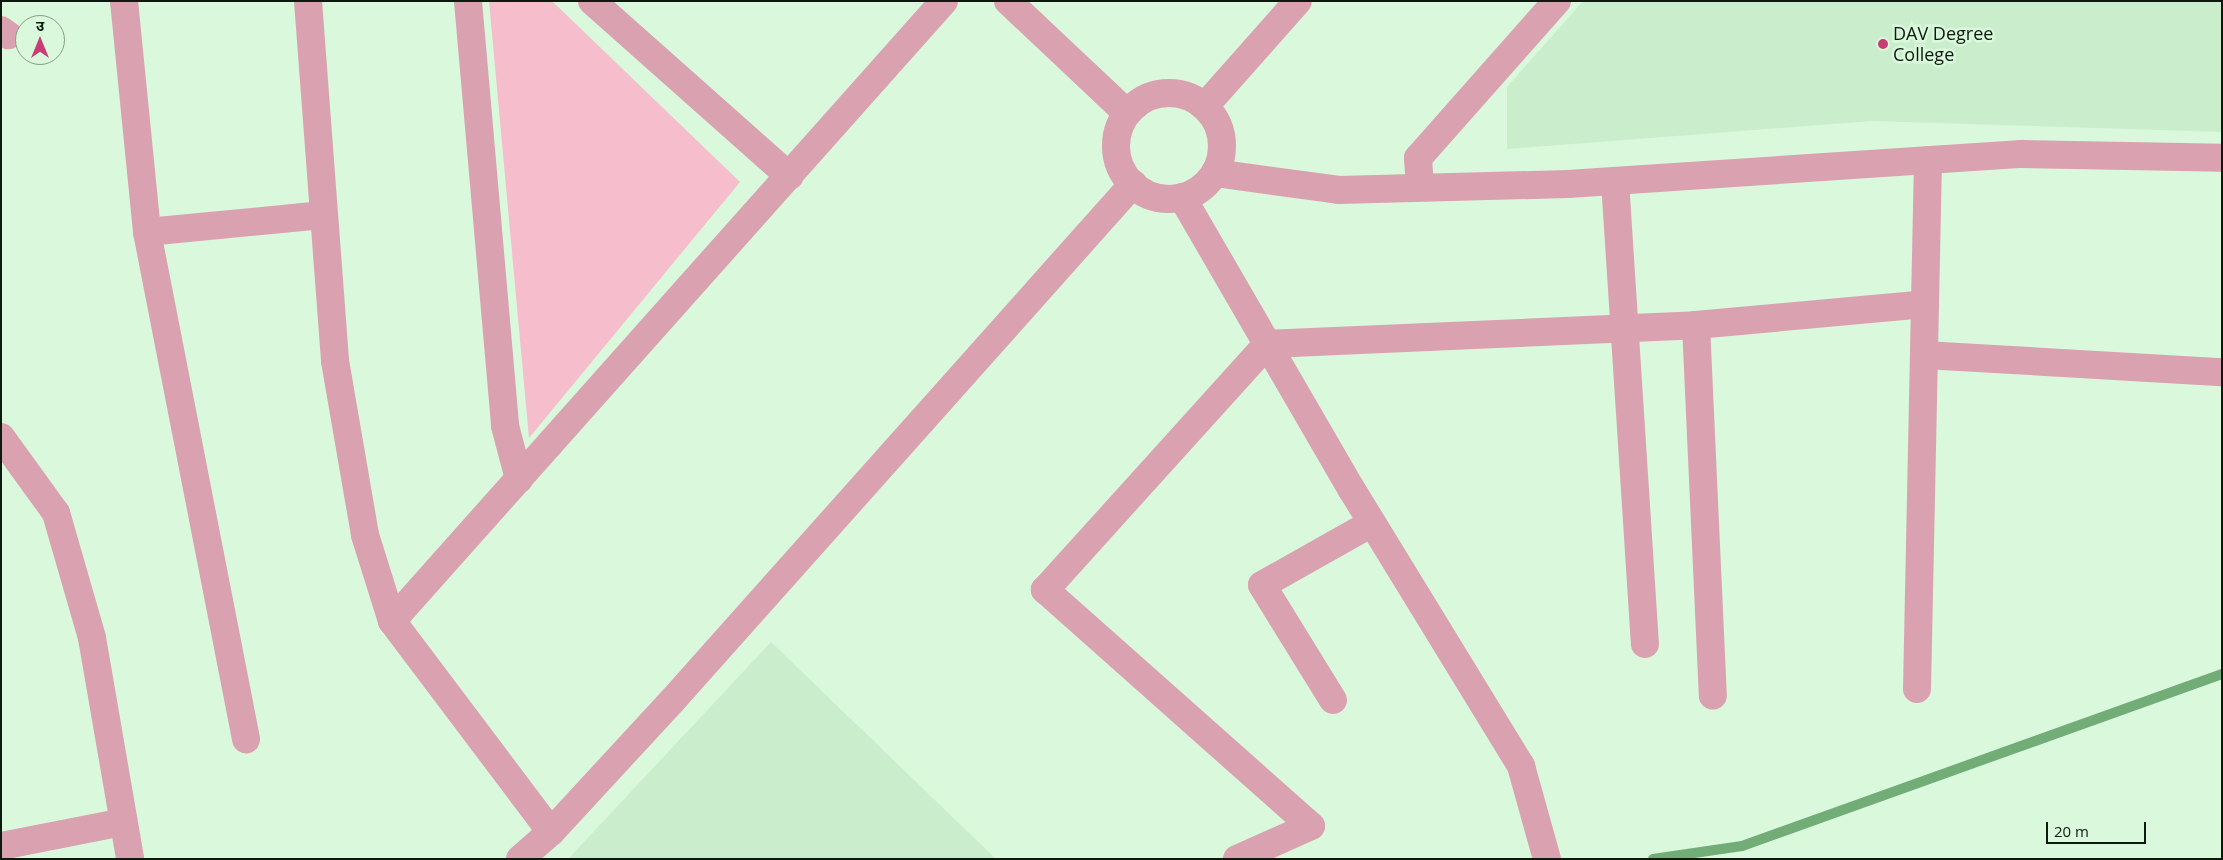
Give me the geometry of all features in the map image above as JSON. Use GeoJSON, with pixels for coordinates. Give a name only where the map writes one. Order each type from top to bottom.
{"type":"FeatureCollection","features":[{"type":"Feature","properties":{"kind":"street"},"geometry":{"type":"LineString","coordinates":[[124,1],[147,232],[246,739]]}},
{"type":"Feature","properties":{"kind":"street"},"geometry":{"type":"LineString","coordinates":[[308,1],[323,215],[340,390],[364,535],[392,621],[551,832]]}},
{"type":"Feature","properties":{"kind":"street"},"geometry":{"type":"LineString","coordinates":[[468,1],[505,426],[519,479]]}},
{"type":"Feature","properties":{"kind":"street"},"geometry":{"type":"LineString","coordinates":[[592,1],[788,176]]}},
{"type":"Feature","properties":{"kind":"street"},"geometry":{"type":"LineString","coordinates":[[392,621],[944,1]]}},
{"type":"Feature","properties":{"kind":"street"},"geometry":{"type":"LineString","coordinates":[[1008,1],[1128,113]]}},
{"type":"Feature","properties":{"kind":"street"},"geometry":{"type":"LineString","coordinates":[[1205,106],[1298,1]]}},
{"type":"Feature","properties":{"kind":"street"},"geometry":{"type":"LineString","coordinates":[[1420,187],[1418,158],[1557,1]]}},
{"type":"Feature","properties":{"kind":"street"},"geometry":{"type":"LineString","coordinates":[[1176,93],[1205,106],[1221,132],[1223,151],[1216,173],[1201,188],[1182,197],[1163,199],[1141,192],[1133,184],[1117,159],[1116,136],[1128,113],[1162,94],[1176,93]]}},
{"type":"Feature","properties":{"kind":"street"},"geometry":{"type":"LineString","coordinates":[[1216,173],[1339,190],[1615,181],[2022,154],[2222,158]]}},
{"type":"Feature","properties":{"kind":"street"},"geometry":{"type":"LineString","coordinates":[[1917,689],[1928,160]]}},
{"type":"Feature","properties":{"kind":"street"},"geometry":{"type":"LineString","coordinates":[[1615,181],[1645,644]]}},
{"type":"Feature","properties":{"kind":"street"},"geometry":{"type":"LineString","coordinates":[[520,859],[551,832],[1133,184]]}},
{"type":"Feature","properties":{"kind":"street"},"geometry":{"type":"LineString","coordinates":[[1182,197],[1372,523],[1521,766],[1536,812],[1547,859]]}},
{"type":"Feature","properties":{"kind":"street"},"geometry":{"type":"LineString","coordinates":[[147,232],[323,215]]}},
{"type":"Feature","properties":{"kind":"street"},"geometry":{"type":"LineString","coordinates":[[1236,859],[1311,826],[1046,590],[1267,344],[1696,325],[1925,304]]}},
{"type":"Feature","properties":{"kind":"street"},"geometry":{"type":"LineString","coordinates":[[1696,325],[1714,696]]}},
{"type":"Feature","properties":{"kind":"street"},"geometry":{"type":"LineString","coordinates":[[1924,355],[2222,372]]}},
{"type":"Feature","properties":{"kind":"street"},"geometry":{"type":"LineString","coordinates":[[1,437],[56,513],[92,638],[130,859]]}},
{"type":"Feature","properties":{"kind":"street"},"geometry":{"type":"LineString","coordinates":[[1333,700],[1262,585],[1372,523]]}},
{"type":"Feature","properties":{"kind":"street"},"geometry":{"type":"LineString","coordinates":[[1,846],[124,822]]}},
{"type":"Feature","properties":{"kind":"shaded area"},"geometry":{"type":"Polygon","coordinates":[[[489,1],[552,1],[740,182],[529,438],[489,1]]]}},
{"type":"Feature","properties":{"kind":"shaded area","name":"DAV Degree College"},"geometry":{"type":"Polygon","coordinates":[[[1583,1],[2222,1],[2222,132],[1872,121],[1507,149],[1507,87],[1583,1]]]}},
{"type":"Feature","properties":{"kind":"shaded area"},"geometry":{"type":"Polygon","coordinates":[[[771,642],[996,859],[568,859],[771,642]]]}},
{"type":"Feature","properties":{"kind":"waterway"},"geometry":{"type":"LineString","coordinates":[[1653,859],[1742,846],[2222,674]]}},
{"type":"Feature","properties":{"kind":"place","name":"DAV Degree College"},"geometry":{"type":"Point","coordinates":[1883,44]}}]}
